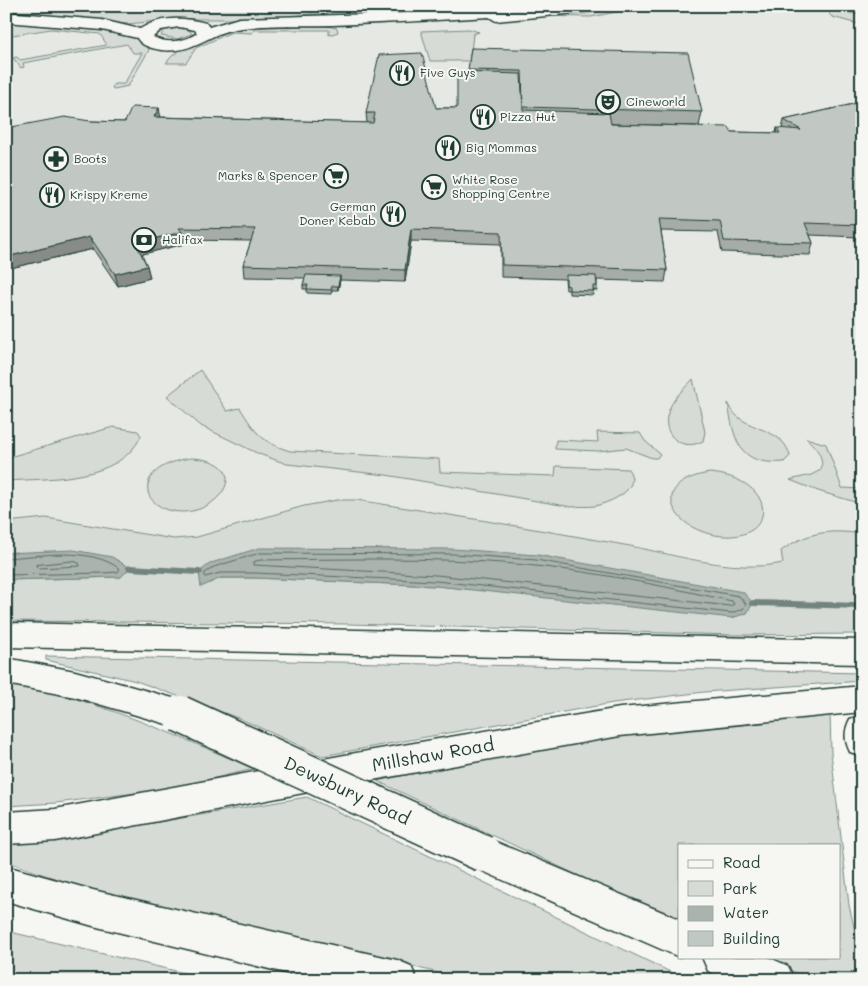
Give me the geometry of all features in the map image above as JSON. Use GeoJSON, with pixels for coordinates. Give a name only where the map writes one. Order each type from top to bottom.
{"type":"FeatureCollection","features":[{"type":"Feature","properties":{"kind":"main road"},"geometry":{"type":"LineString","coordinates":[[6,16],[150,31],[179,22],[200,29],[231,24],[492,16],[604,6]]}},
{"type":"Feature","properties":{"kind":"main road"},"geometry":{"type":"LineString","coordinates":[[817,7],[833,6],[862,9]]}},
{"type":"Feature","properties":{"kind":"main road"},"geometry":{"type":"LineString","coordinates":[[150,31],[150,42],[170,46],[193,42],[200,29]]}},
{"type":"Feature","properties":{"kind":"main road"},"geometry":{"type":"LineString","coordinates":[[6,634],[862,652]]}},
{"type":"Feature","properties":{"kind":"main road","name":"Dewsbury Road"},"geometry":{"type":"LineString","coordinates":[[6,671],[75,684],[180,714],[484,854],[678,938]]}},
{"type":"Feature","properties":{"kind":"main road","name":"Millshaw Road"},"geometry":{"type":"LineString","coordinates":[[6,828],[64,823],[350,769],[620,722],[862,699]]}},
{"type":"Feature","properties":{"kind":"main road"},"geometry":{"type":"LineString","coordinates":[[862,729],[862,742]]}},
{"type":"Feature","properties":{"kind":"main road"},"geometry":{"type":"LineString","coordinates":[[6,883],[93,908],[397,980]]}},
{"type":"Feature","properties":{"kind":"main road"},"geometry":{"type":"LineString","coordinates":[[724,958],[774,980]]}},
{"type":"Feature","properties":{"kind":"shaded area"},"geometry":{"type":"Polygon","coordinates":[[[551,6],[862,6],[862,557],[746,566],[712,562],[620,544],[240,525],[197,537],[174,539],[46,518],[6,522],[6,13],[128,24],[176,19],[270,19],[310,14],[473,7],[477,12],[551,6]]]}},
{"type":"Feature","properties":{"kind":"green space"},"geometry":{"type":"Polygon","coordinates":[[[6,6],[551,6],[477,12],[473,7],[379,12],[373,15],[310,14],[270,19],[176,19],[128,24],[6,13],[6,6]]]}},
{"type":"Feature","properties":{"kind":"green space"},"geometry":{"type":"Polygon","coordinates":[[[636,8],[591,17],[534,16],[636,8]]]}},
{"type":"Feature","properties":{"kind":"green space"},"geometry":{"type":"Polygon","coordinates":[[[832,11],[862,12],[862,25],[832,17],[829,14],[832,11]]]}},
{"type":"Feature","properties":{"kind":"green space"},"geometry":{"type":"Polygon","coordinates":[[[6,22],[108,31],[129,35],[146,43],[149,50],[128,86],[114,89],[112,88],[114,84],[124,84],[142,53],[133,53],[127,44],[23,63],[24,67],[21,68],[13,58],[17,57],[20,60],[107,45],[100,34],[51,29],[6,36],[6,22]]]}},
{"type":"Feature","properties":{"kind":"green space"},"geometry":{"type":"Polygon","coordinates":[[[327,26],[337,28],[338,32],[329,35],[329,30],[254,30],[252,33],[232,32],[196,48],[186,63],[166,63],[180,50],[228,31],[255,27],[327,26]]]}},
{"type":"Feature","properties":{"kind":"green space"},"geometry":{"type":"Polygon","coordinates":[[[178,27],[188,28],[192,34],[177,39],[161,36],[164,30],[178,27]]]}},
{"type":"Feature","properties":{"kind":"green space"},"geometry":{"type":"Polygon","coordinates":[[[469,29],[479,32],[473,34],[470,61],[430,61],[421,31],[469,29]]]}},
{"type":"Feature","properties":{"kind":"green space"},"geometry":{"type":"Polygon","coordinates":[[[200,370],[227,411],[240,408],[260,436],[280,448],[290,451],[439,459],[440,472],[555,476],[556,466],[628,469],[632,476],[631,483],[623,494],[609,501],[595,506],[572,507],[386,475],[287,464],[259,454],[201,426],[167,396],[200,370]]]}},
{"type":"Feature","properties":{"kind":"green space"},"geometry":{"type":"Polygon","coordinates":[[[693,379],[705,432],[703,441],[695,444],[680,443],[670,433],[667,426],[667,418],[673,401],[693,379]]]}},
{"type":"Feature","properties":{"kind":"green space"},"geometry":{"type":"Polygon","coordinates":[[[728,403],[736,415],[744,421],[782,441],[787,447],[790,456],[784,462],[769,462],[757,460],[748,455],[736,439],[728,403]]]}},
{"type":"Feature","properties":{"kind":"green space"},"geometry":{"type":"Polygon","coordinates":[[[113,427],[138,431],[141,436],[131,451],[117,462],[100,470],[82,475],[6,481],[6,458],[113,427]]]}},
{"type":"Feature","properties":{"kind":"green space"},"geometry":{"type":"Polygon","coordinates":[[[597,432],[640,433],[645,441],[660,454],[657,458],[652,458],[626,448],[598,451],[555,449],[556,440],[598,442],[597,432]]]}},
{"type":"Feature","properties":{"kind":"green space"},"geometry":{"type":"Polygon","coordinates":[[[806,438],[826,444],[842,488],[862,489],[862,504],[818,491],[790,480],[811,475],[821,470],[820,456],[806,438]]]}},
{"type":"Feature","properties":{"kind":"green space"},"geometry":{"type":"Polygon","coordinates":[[[191,458],[213,462],[224,470],[227,481],[222,492],[212,502],[198,509],[181,512],[163,508],[150,497],[148,492],[148,484],[151,477],[162,467],[191,458]]]}},
{"type":"Feature","properties":{"kind":"green space"},"geometry":{"type":"Polygon","coordinates":[[[711,473],[735,479],[751,488],[760,500],[763,512],[759,523],[748,532],[732,536],[710,534],[692,527],[678,515],[673,506],[672,497],[674,490],[686,480],[711,473]]]}},
{"type":"Feature","properties":{"kind":"green space"},"geometry":{"type":"Polygon","coordinates":[[[337,500],[357,500],[586,538],[701,561],[742,566],[763,566],[783,563],[781,551],[809,536],[829,532],[862,534],[862,634],[736,635],[348,624],[6,621],[6,580],[121,577],[130,568],[15,552],[6,553],[6,522],[46,518],[174,539],[197,537],[304,506],[337,500]],[[537,555],[221,578],[436,586],[747,613],[753,603],[537,555]]]}},
{"type":"Feature","properties":{"kind":"green space"},"geometry":{"type":"Polygon","coordinates":[[[46,656],[862,673],[862,681],[704,692],[613,703],[322,756],[241,719],[136,681],[46,660],[46,656]]]}},
{"type":"Feature","properties":{"kind":"green space"},"geometry":{"type":"Polygon","coordinates":[[[6,681],[70,697],[132,718],[254,769],[167,789],[56,803],[6,806],[6,681]]]}},
{"type":"Feature","properties":{"kind":"green space"},"geometry":{"type":"Polygon","coordinates":[[[830,711],[831,753],[849,905],[862,962],[862,980],[816,980],[757,958],[840,958],[840,844],[678,844],[678,923],[377,781],[634,730],[830,711]]]}},
{"type":"Feature","properties":{"kind":"green space"},"geometry":{"type":"Polygon","coordinates":[[[307,797],[687,980],[470,980],[97,894],[6,861],[6,841],[123,828],[307,797]]]}},
{"type":"Feature","properties":{"kind":"green space"},"geometry":{"type":"Polygon","coordinates":[[[6,931],[214,980],[6,980],[6,931]]]}},
{"type":"Feature","properties":{"kind":"water"},"geometry":{"type":"Polygon","coordinates":[[[259,548],[453,549],[537,555],[743,592],[753,603],[747,613],[732,618],[436,586],[221,578],[201,587],[199,572],[211,563],[259,548]]]}},
{"type":"Feature","properties":{"kind":"water"},"geometry":{"type":"Polygon","coordinates":[[[73,550],[112,557],[130,568],[121,577],[6,580],[6,553],[73,550]]]}},
{"type":"Feature","properties":{"kind":"building","name":"Cineworld"},"geometry":{"type":"Polygon","coordinates":[[[471,48],[688,53],[702,112],[523,107],[522,71],[468,70],[471,48]]]}},
{"type":"Feature","properties":{"kind":"building","name":"White Rose Shopping Centre"},"geometry":{"type":"Polygon","coordinates":[[[422,53],[436,108],[457,108],[457,72],[521,74],[523,110],[609,113],[611,124],[729,127],[731,132],[780,133],[777,128],[801,130],[784,120],[862,102],[862,225],[805,223],[813,243],[724,241],[720,221],[659,219],[667,270],[502,265],[501,232],[411,229],[405,270],[243,265],[255,229],[179,228],[182,232],[136,243],[147,266],[115,274],[90,237],[6,257],[6,128],[65,117],[90,121],[125,122],[132,107],[159,108],[154,117],[373,123],[375,113],[366,113],[379,55],[422,53]]]}},
{"type":"Feature","properties":{"kind":"building"},"geometry":{"type":"Polygon","coordinates":[[[306,275],[340,276],[338,286],[332,286],[331,290],[307,289],[308,285],[303,285],[306,275]]]}},
{"type":"Feature","properties":{"kind":"building"},"geometry":{"type":"Polygon","coordinates":[[[566,275],[596,276],[597,286],[593,286],[593,291],[569,290],[569,286],[566,285],[566,275]]]}},
{"type":"Feature","properties":{"kind":"waterway"},"geometry":{"type":"LineString","coordinates":[[130,568],[199,572]]}},
{"type":"Feature","properties":{"kind":"waterway"},"geometry":{"type":"LineString","coordinates":[[753,603],[862,606]]}},
{"type":"Feature","properties":{"kind":"place","name":"Five Guys"},"geometry":{"type":"Point","coordinates":[402,73]}},
{"type":"Feature","properties":{"kind":"place","name":"Cineworld"},"geometry":{"type":"Point","coordinates":[608,102]}},
{"type":"Feature","properties":{"kind":"place","name":"Pizza Hut"},"geometry":{"type":"Point","coordinates":[483,117]}},
{"type":"Feature","properties":{"kind":"place","name":"Big Mommas"},"geometry":{"type":"Point","coordinates":[448,148]}},
{"type":"Feature","properties":{"kind":"place","name":"Boots"},"geometry":{"type":"Point","coordinates":[56,159]}},
{"type":"Feature","properties":{"kind":"place","name":"Marks & Spencer"},"geometry":{"type":"Point","coordinates":[336,176]}},
{"type":"Feature","properties":{"kind":"place","name":"White Rose Shopping Centre"},"geometry":{"type":"Point","coordinates":[434,187]}},
{"type":"Feature","properties":{"kind":"place","name":"Krispy Kreme"},"geometry":{"type":"Point","coordinates":[52,195]}},
{"type":"Feature","properties":{"kind":"place","name":"German Doner Kebab"},"geometry":{"type":"Point","coordinates":[393,214]}},
{"type":"Feature","properties":{"kind":"place","name":"Halifax"},"geometry":{"type":"Point","coordinates":[144,240]}}]}
